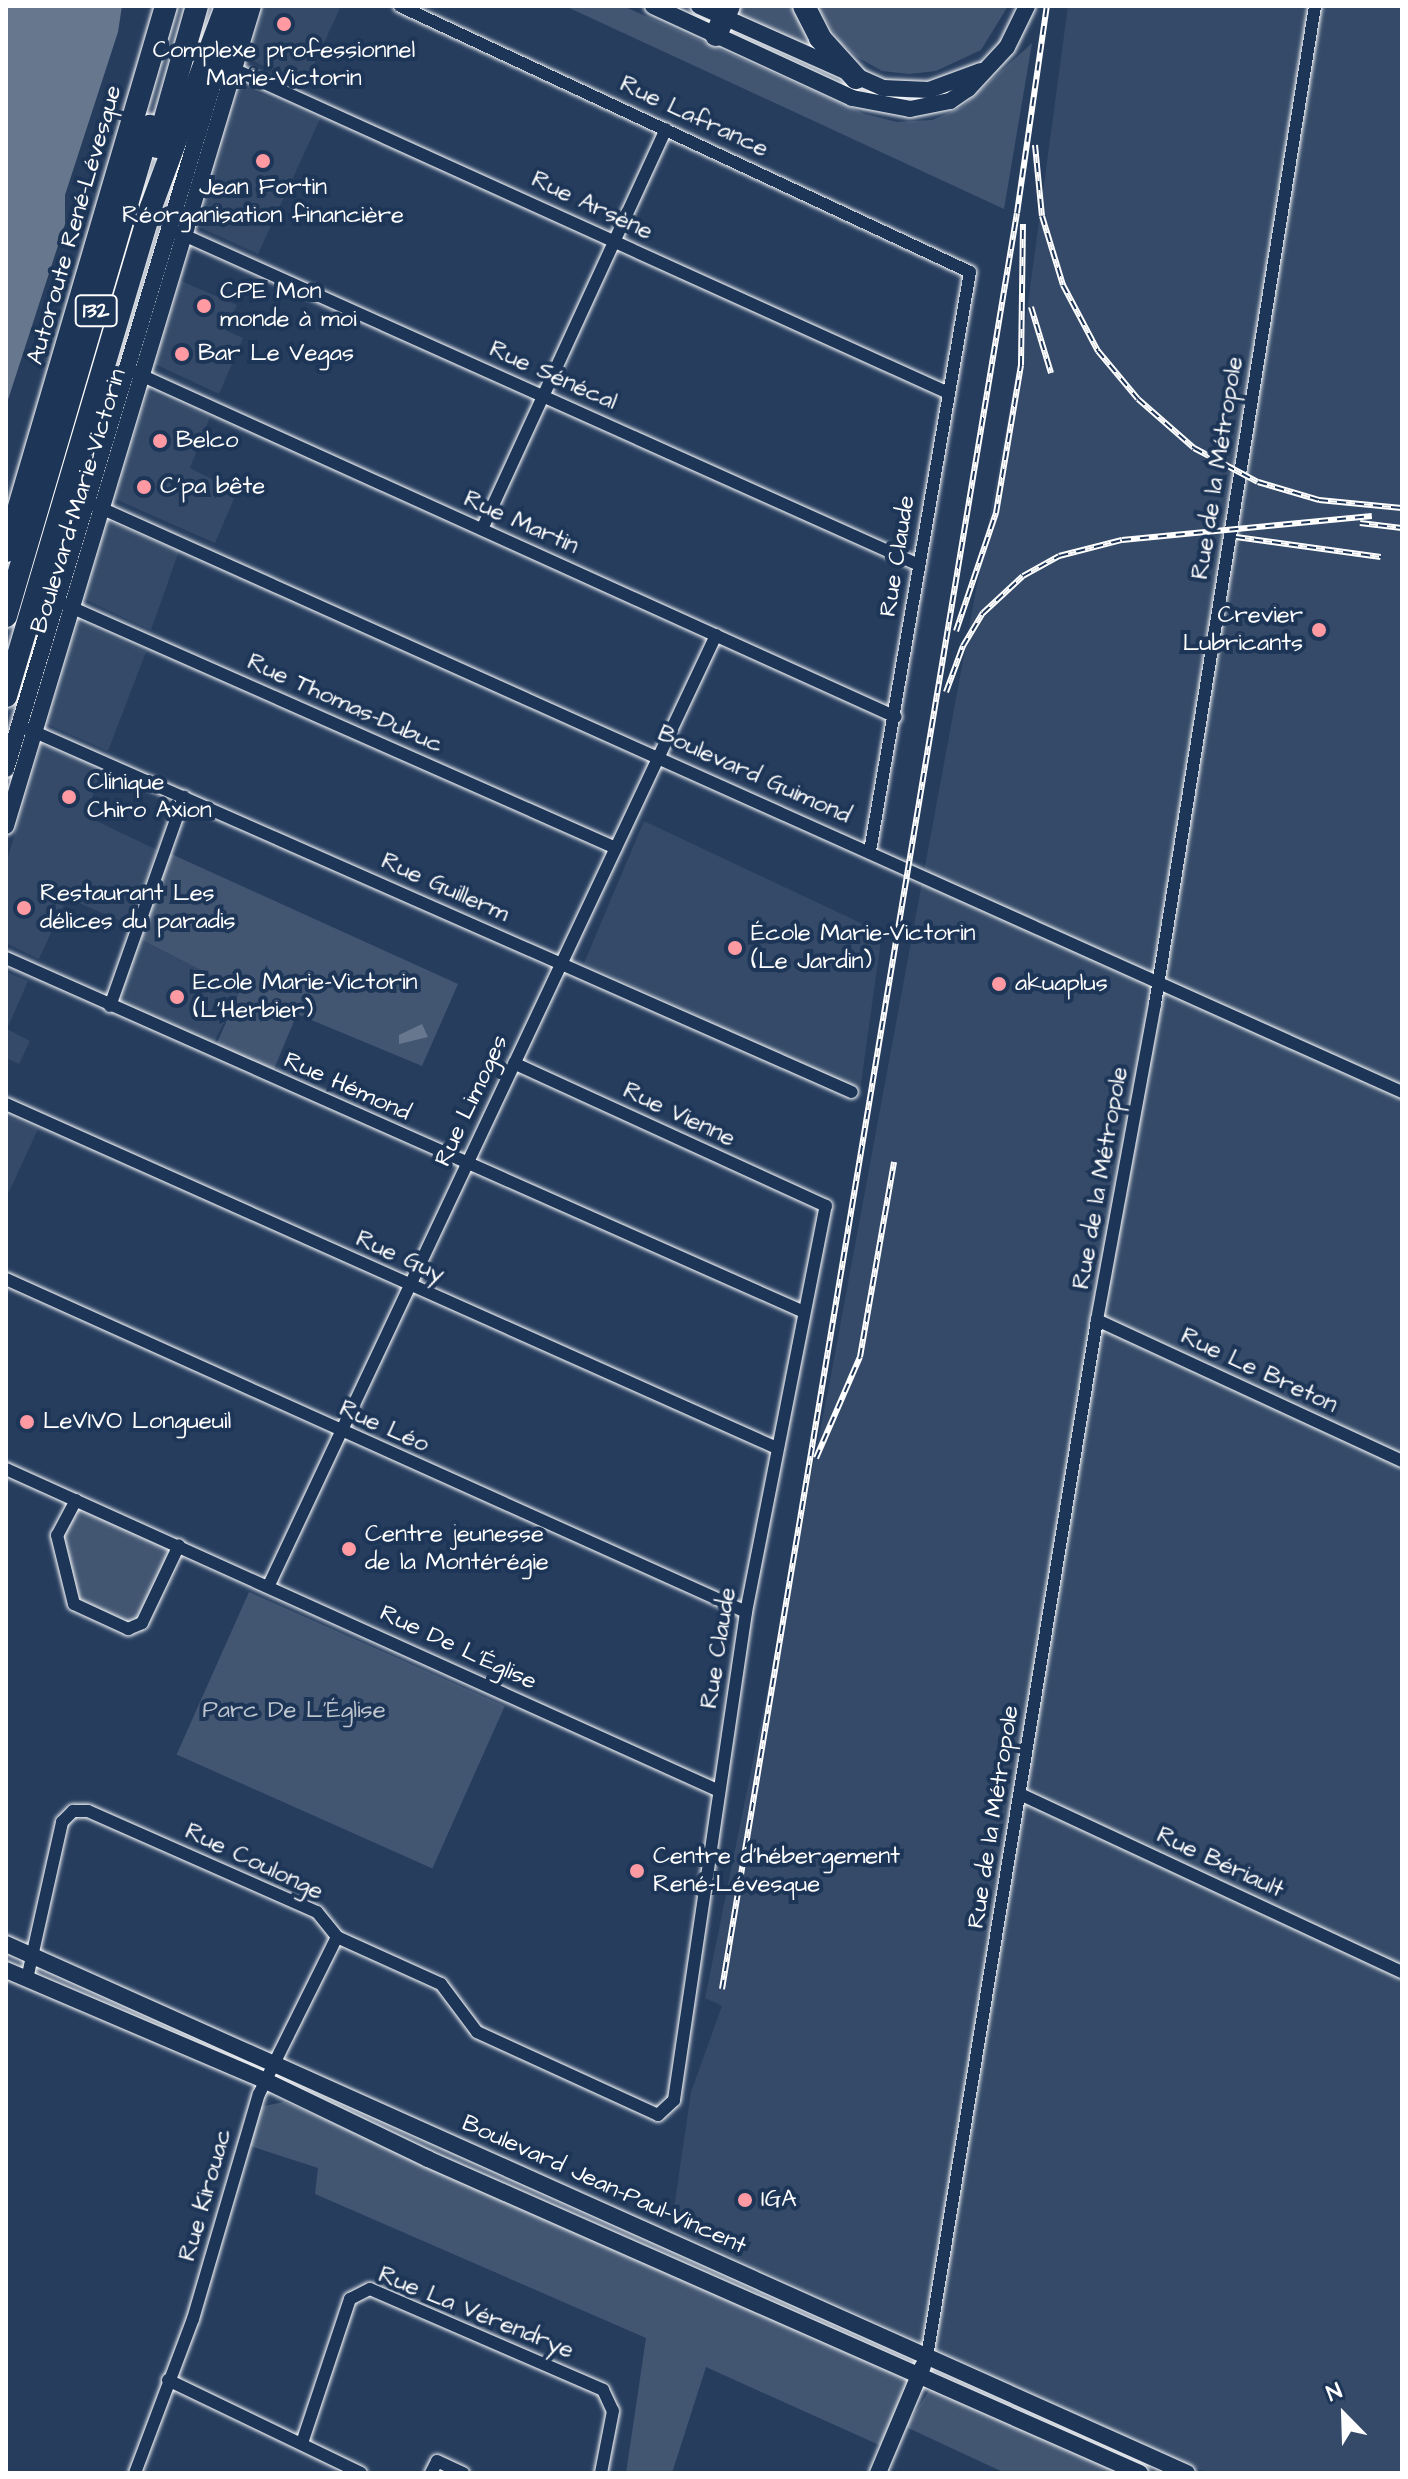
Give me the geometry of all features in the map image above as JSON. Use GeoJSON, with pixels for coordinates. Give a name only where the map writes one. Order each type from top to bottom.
{"type":"FeatureCollection","features":[{"type":"Feature","properties":{"kind":"highway","name":"Autoroute René-Lévesque"},"geometry":{"type":"LineString","coordinates":[[6,551],[166,6]]}},
{"type":"Feature","properties":{"kind":"highway","name":"Autoroute René-Lévesque"},"geometry":{"type":"LineString","coordinates":[[6,616],[186,6]]}},
{"type":"Feature","properties":{"kind":"highway"},"geometry":{"type":"LineString","coordinates":[[6,657],[197,6]]}},
{"type":"Feature","properties":{"kind":"highway"},"geometry":{"type":"LineString","coordinates":[[6,696],[151,207],[226,6]]}},
{"type":"Feature","properties":{"kind":"highway"},"geometry":{"type":"LineString","coordinates":[[804,6],[820,38],[856,78]]}},
{"type":"Feature","properties":{"kind":"street","name":"Boulevard Marie-Victorin"},"geometry":{"type":"LineString","coordinates":[[6,826],[27,728],[245,6]]}},
{"type":"Feature","properties":{"kind":"street","name":"Boulevard Marie-Victorin"},"geometry":{"type":"LineString","coordinates":[[228,66],[253,6]]}},
{"type":"Feature","properties":{"kind":"street","name":"Rue Lafrance"},"geometry":{"type":"LineString","coordinates":[[400,6],[969,269]]}},
{"type":"Feature","properties":{"kind":"street"},"geometry":{"type":"LineString","coordinates":[[653,6],[714,16],[856,78],[893,90],[921,91],[989,67]]}},
{"type":"Feature","properties":{"kind":"street"},"geometry":{"type":"LineString","coordinates":[[714,16],[852,98],[890,108],[920,108],[957,98],[1012,40],[1027,6]]}},
{"type":"Feature","properties":{"kind":"street","name":"Rue de la Métropole"},"geometry":{"type":"LineString","coordinates":[[927,2357],[1097,1320],[1158,983],[1315,6]]}},
{"type":"Feature","properties":{"kind":"street","name":"Rue Arsène"},"geometry":{"type":"LineString","coordinates":[[228,66],[946,392]]}},
{"type":"Feature","properties":{"kind":"street"},"geometry":{"type":"LineString","coordinates":[[482,529],[612,239],[666,129]]}},
{"type":"Feature","properties":{"kind":"street","name":"Rue Sénécal"},"geometry":{"type":"LineString","coordinates":[[177,232],[919,565]]}},
{"type":"Feature","properties":{"kind":"street","name":"Rue Claude"},"geometry":{"type":"LineString","coordinates":[[870,851],[896,717],[946,392],[962,336],[969,269]]}},
{"type":"Feature","properties":{"kind":"street","name":"Rue Martin"},"geometry":{"type":"LineString","coordinates":[[135,372],[896,717]]}},
{"type":"Feature","properties":{"kind":"street","name":"Boulevard Guimond"},"geometry":{"type":"LineString","coordinates":[[95,505],[1402,1092]]}},
{"type":"Feature","properties":{"kind":"street","name":"Rue Thomas-Dubuc"},"geometry":{"type":"LineString","coordinates":[[64,605],[616,848]]}},
{"type":"Feature","properties":{"kind":"street","name":"Rue Limoges"},"geometry":{"type":"LineString","coordinates":[[269,1585],[716,635]]}},
{"type":"Feature","properties":{"kind":"street","name":"Boulevard Marie-Victorin"},"geometry":{"type":"LineString","coordinates":[[6,769],[27,728]]}},
{"type":"Feature","properties":{"kind":"street","name":"Rue Guillerm"},"geometry":{"type":"LineString","coordinates":[[27,728],[852,1092]]}},
{"type":"Feature","properties":{"kind":"street"},"geometry":{"type":"LineString","coordinates":[[110,1006],[184,797]]}},
{"type":"Feature","properties":{"kind":"street","name":"Rue Hémond"},"geometry":{"type":"LineString","coordinates":[[6,958],[804,1312]]}},
{"type":"Feature","properties":{"kind":"street","name":"Rue Vienne"},"geometry":{"type":"LineString","coordinates":[[514,1063],[826,1206]]}},
{"type":"Feature","properties":{"kind":"street","name":"Rue Guy"},"geometry":{"type":"LineString","coordinates":[[6,1104],[777,1448]]}},
{"type":"Feature","properties":{"kind":"street","name":"Rue Claude"},"geometry":{"type":"LineString","coordinates":[[674,2100],[746,1612],[826,1206]]}},
{"type":"Feature","properties":{"kind":"street","name":"Rue Léo"},"geometry":{"type":"LineString","coordinates":[[6,1279],[746,1612]]}},
{"type":"Feature","properties":{"kind":"street","name":"Rue Le Breton"},"geometry":{"type":"LineString","coordinates":[[1097,1320],[1402,1461]]}},
{"type":"Feature","properties":{"kind":"street","name":"Rue De L'Église"},"geometry":{"type":"LineString","coordinates":[[6,1469],[269,1585],[719,1791]]}},
{"type":"Feature","properties":{"kind":"street"},"geometry":{"type":"LineString","coordinates":[[76,1500],[57,1535],[74,1604],[128,1629],[142,1623],[179,1545]]}},
{"type":"Feature","properties":{"kind":"street","name":"Rue Bériault"},"geometry":{"type":"LineString","coordinates":[[1020,1794],[1402,1972]]}},
{"type":"Feature","properties":{"kind":"street","name":"Rue Coulonge"},"geometry":{"type":"LineString","coordinates":[[27,1979],[62,1822],[73,1811],[88,1811],[317,1912],[337,1937],[441,1984],[477,2032],[658,2115],[674,2100]]}},
{"type":"Feature","properties":{"kind":"street","name":"Rue Kirouac"},"geometry":{"type":"LineString","coordinates":[[135,2473],[193,2319],[266,2081],[337,1937]]}},
{"type":"Feature","properties":{"kind":"street","name":"Boulevard Jean-Paul-Vincent"},"geometry":{"type":"LineString","coordinates":[[6,1944],[1183,2472]]}},
{"type":"Feature","properties":{"kind":"street","name":"Boulevard Jean-Paul-Vincent"},"geometry":{"type":"LineString","coordinates":[[6,1970],[266,2081],[1140,2473]]}},
{"type":"Feature","properties":{"kind":"street"},"geometry":{"type":"LineString","coordinates":[[660,2260],[665,2240]]}},
{"type":"Feature","properties":{"kind":"street","name":"Rue La Vérendrye"},"geometry":{"type":"LineString","coordinates":[[302,2443],[350,2299],[370,2289],[603,2390],[613,2411],[601,2473]]}},
{"type":"Feature","properties":{"kind":"street"},"geometry":{"type":"LineString","coordinates":[[878,2473],[927,2357]]}},
{"type":"Feature","properties":{"kind":"street"},"geometry":{"type":"LineString","coordinates":[[168,2380],[361,2473]]}},
{"type":"Feature","properties":{"kind":"street"},"geometry":{"type":"LineString","coordinates":[[431,2473],[437,2461],[463,2473]]}},
{"type":"Feature","properties":{"kind":"shaded area"},"geometry":{"type":"Polygon","coordinates":[[[6,6],[122,6],[118,32],[65,195],[65,224],[6,406],[6,6]]]}},
{"type":"Feature","properties":{"kind":"shaded area"},"geometry":{"type":"Polygon","coordinates":[[[266,6],[341,6],[304,86],[247,58],[266,6]]]}},
{"type":"Feature","properties":{"kind":"shaded area"},"geometry":{"type":"Polygon","coordinates":[[[1068,6],[1402,6],[1402,2473],[1208,2473],[671,2229],[691,2092],[722,2006],[705,1998],[829,1386],[1025,325],[1068,6]]]}},
{"type":"Feature","properties":{"kind":"shaded area"},"geometry":{"type":"Polygon","coordinates":[[[242,86],[320,119],[258,254],[199,227],[242,86]]]}},
{"type":"Feature","properties":{"kind":"shaded area"},"geometry":{"type":"Polygon","coordinates":[[[181,281],[237,305],[225,330],[243,338],[219,394],[155,364],[181,281]]]}},
{"type":"Feature","properties":{"kind":"shaded area"},"geometry":{"type":"Polygon","coordinates":[[[148,391],[210,417],[190,468],[237,492],[215,543],[115,499],[148,391]]]}},
{"type":"Feature","properties":{"kind":"shaded area"},"geometry":{"type":"Polygon","coordinates":[[[108,521],[179,551],[151,630],[84,599],[108,521]]]}},
{"type":"Feature","properties":{"kind":"shaded area"},"geometry":{"type":"Polygon","coordinates":[[[78,622],[146,652],[108,751],[47,724],[78,622]]]}},
{"type":"Feature","properties":{"kind":"shaded area"},"geometry":{"type":"Polygon","coordinates":[[[41,744],[102,768],[86,816],[157,850],[128,924],[67,898],[39,959],[6,943],[6,864],[41,744]]]}},
{"type":"Feature","properties":{"kind":"shaded area","name":"École Marie-Victorin (Le Jardin)"},"geometry":{"type":"Polygon","coordinates":[[[644,821],[882,933],[860,1091],[584,963],[644,821]]]}},
{"type":"Feature","properties":{"kind":"shaded area","name":"Ecole Marie-Victorin (L'Herbier)"},"geometry":{"type":"Polygon","coordinates":[[[138,938],[240,990],[208,1053],[106,1001],[138,938]]]}},
{"type":"Feature","properties":{"kind":"shaded area"},"geometry":{"type":"Polygon","coordinates":[[[6,972],[28,981],[7,1029],[30,1041],[19,1064],[6,1058],[6,972]]]}},
{"type":"Feature","properties":{"kind":"shaded area"},"geometry":{"type":"Polygon","coordinates":[[[422,1024],[428,1037],[399,1044],[399,1035],[422,1024]]]}},
{"type":"Feature","properties":{"kind":"shaded area"},"geometry":{"type":"Polygon","coordinates":[[[6,1116],[38,1129],[9,1192],[6,1190],[6,1116]]]}},
{"type":"Feature","properties":{"kind":"green space"},"geometry":{"type":"Polygon","coordinates":[[[565,6],[623,6],[865,114],[897,122],[932,120],[962,107],[1032,43],[1004,209],[565,6]]]}},
{"type":"Feature","properties":{"kind":"green space"},"geometry":{"type":"Polygon","coordinates":[[[736,6],[795,6],[815,48],[739,17],[736,6]]]}},
{"type":"Feature","properties":{"kind":"green space"},"geometry":{"type":"Polygon","coordinates":[[[817,6],[1008,6],[981,50],[936,71],[909,74],[882,71],[857,57],[840,42],[817,6]]]}},
{"type":"Feature","properties":{"kind":"green space"},"geometry":{"type":"Polygon","coordinates":[[[169,853],[458,984],[422,1066],[297,1014],[271,1076],[214,1050],[240,990],[138,938],[169,853]]]}},
{"type":"Feature","properties":{"kind":"green space"},"geometry":{"type":"Polygon","coordinates":[[[76,1500],[179,1545],[142,1623],[128,1629],[74,1604],[57,1535],[76,1500]]]}},
{"type":"Feature","properties":{"kind":"green space","name":"Parc De L'Église"},"geometry":{"type":"Polygon","coordinates":[[[249,1592],[505,1706],[432,1868],[177,1755],[249,1592]]]}},
{"type":"Feature","properties":{"kind":"green space"},"geometry":{"type":"Polygon","coordinates":[[[284,2102],[920,2374],[888,2449],[706,2367],[672,2473],[626,2473],[646,2338],[315,2194],[318,2168],[247,2145],[259,2107],[284,2102]]]}},
{"type":"Feature","properties":{"kind":"green space"},"geometry":{"type":"Polygon","coordinates":[[[933,2384],[1126,2473],[1005,2473],[906,2427],[933,2384]]]}},
{"type":"Feature","properties":{"kind":"railway"},"geometry":{"type":"LineString","coordinates":[[722,1989],[1017,213],[1047,6]]}},
{"type":"Feature","properties":{"kind":"railway"},"geometry":{"type":"LineString","coordinates":[[1035,145],[1042,216],[1063,285],[1098,351],[1138,399],[1194,448],[1258,482],[1319,500],[1402,508]]}},
{"type":"Feature","properties":{"kind":"railway"},"geometry":{"type":"LineString","coordinates":[[956,631],[996,513],[1021,365],[1023,224]]}},
{"type":"Feature","properties":{"kind":"railway"},"geometry":{"type":"LineString","coordinates":[[1031,307],[1051,373]]}},
{"type":"Feature","properties":{"kind":"railway"},"geometry":{"type":"LineString","coordinates":[[946,692],[963,646],[983,613],[1023,576],[1059,556],[1122,540],[1372,516]]}},
{"type":"Feature","properties":{"kind":"railway"},"geometry":{"type":"LineString","coordinates":[[1360,523],[1402,528]]}},
{"type":"Feature","properties":{"kind":"railway"},"geometry":{"type":"LineString","coordinates":[[1236,537],[1381,557]]}},
{"type":"Feature","properties":{"kind":"railway"},"geometry":{"type":"LineString","coordinates":[[816,1458],[860,1357],[894,1162]]}},
{"type":"Feature","properties":{"kind":"place","name":"Complexe professionnel Marie-Victorin"},"geometry":{"type":"Point","coordinates":[284,24]}},
{"type":"Feature","properties":{"kind":"place","name":"Jean Fortin Réorganisation financière"},"geometry":{"type":"Point","coordinates":[263,161]}},
{"type":"Feature","properties":{"kind":"place","name":"CPE Mon monde à moi"},"geometry":{"type":"Point","coordinates":[204,306]}},
{"type":"Feature","properties":{"kind":"place","name":"Bar Le Vegas"},"geometry":{"type":"Point","coordinates":[182,354]}},
{"type":"Feature","properties":{"kind":"place","name":"Belco"},"geometry":{"type":"Point","coordinates":[160,441]}},
{"type":"Feature","properties":{"kind":"place","name":"C'pa bête"},"geometry":{"type":"Point","coordinates":[144,487]}},
{"type":"Feature","properties":{"kind":"place","name":"Crevier Lubricants"},"geometry":{"type":"Point","coordinates":[1319,630]}},
{"type":"Feature","properties":{"kind":"place","name":"Clinique Chiro Axion"},"geometry":{"type":"Point","coordinates":[69,797]}},
{"type":"Feature","properties":{"kind":"place","name":"Restaurant Les délices du paradis"},"geometry":{"type":"Point","coordinates":[24,908]}},
{"type":"Feature","properties":{"kind":"place","name":"École Marie-Victorin (Le Jardin)"},"geometry":{"type":"Point","coordinates":[735,948]}},
{"type":"Feature","properties":{"kind":"place","name":"akuaplus"},"geometry":{"type":"Point","coordinates":[999,984]}},
{"type":"Feature","properties":{"kind":"place","name":"Ecole Marie-Victorin (L'Herbier)"},"geometry":{"type":"Point","coordinates":[177,997]}},
{"type":"Feature","properties":{"kind":"place","name":"LeVIVO Longueuil"},"geometry":{"type":"Point","coordinates":[27,1422]}},
{"type":"Feature","properties":{"kind":"place","name":"Centre jeunesse de la Montérégie"},"geometry":{"type":"Point","coordinates":[349,1549]}},
{"type":"Feature","properties":{"kind":"place","name":"Centre d'hébergement René-Lévesque"},"geometry":{"type":"Point","coordinates":[637,1871]}},
{"type":"Feature","properties":{"kind":"place","name":"IGA"},"geometry":{"type":"Point","coordinates":[745,2200]}}]}
